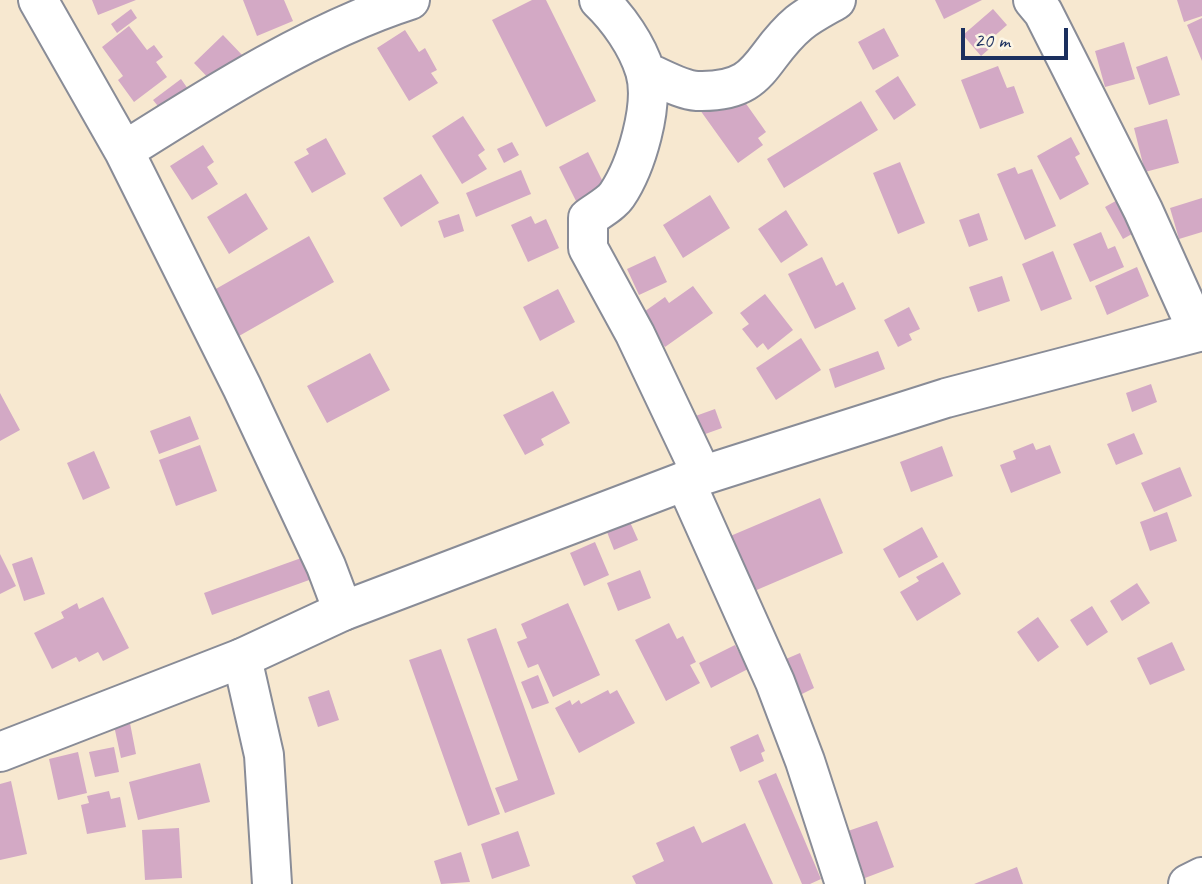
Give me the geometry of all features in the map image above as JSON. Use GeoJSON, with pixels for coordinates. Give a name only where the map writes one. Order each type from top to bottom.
{"type":"FeatureCollection","features":[{"type":"Feature","properties":{"kind":"street"},"geometry":{"type":"LineString","coordinates":[[37,0],[124,151],[242,387],[326,566],[343,611]]}},
{"type":"Feature","properties":{"kind":"street"},"geometry":{"type":"LineString","coordinates":[[124,151],[221,90],[374,12],[410,0]]}},
{"type":"Feature","properties":{"kind":"street"},"geometry":{"type":"LineString","coordinates":[[599,0],[617,17],[646,72],[646,118],[636,161],[616,197],[588,218],[588,248],[635,334],[694,478],[805,761],[845,884]]}},
{"type":"Feature","properties":{"kind":"street"},"geometry":{"type":"LineString","coordinates":[[646,72],[695,91],[741,85],[758,73],[773,50],[799,22],[836,0]]}},
{"type":"Feature","properties":{"kind":"street"},"geometry":{"type":"LineString","coordinates":[[0,752],[242,658],[343,611],[694,478],[946,398],[1200,331],[1143,210],[1043,12],[1033,0]]}},
{"type":"Feature","properties":{"kind":"street"},"geometry":{"type":"LineString","coordinates":[[242,658],[264,755],[272,884]]}},
{"type":"Feature","properties":{"kind":"street"},"geometry":{"type":"LineString","coordinates":[[1188,884],[1202,877]]}},
{"type":"Feature","properties":{"kind":"building"},"geometry":{"type":"Polygon","coordinates":[[[92,0],[136,0],[98,15],[92,0]]]}},
{"type":"Feature","properties":{"kind":"building"},"geometry":{"type":"Polygon","coordinates":[[[243,0],[284,0],[293,21],[257,36],[243,0]]]}},
{"type":"Feature","properties":{"kind":"building"},"geometry":{"type":"Polygon","coordinates":[[[532,0],[546,0],[596,101],[546,127],[492,20],[532,0]]]}},
{"type":"Feature","properties":{"kind":"building"},"geometry":{"type":"Polygon","coordinates":[[[935,0],[982,0],[944,19],[935,0]]]}},
{"type":"Feature","properties":{"kind":"building"},"geometry":{"type":"Polygon","coordinates":[[[1177,0],[1202,0],[1202,16],[1184,22],[1177,0]]]}},
{"type":"Feature","properties":{"kind":"building"},"geometry":{"type":"Polygon","coordinates":[[[131,9],[137,18],[117,33],[111,24],[131,9]]]}},
{"type":"Feature","properties":{"kind":"building"},"geometry":{"type":"Polygon","coordinates":[[[993,9],[1007,25],[991,39],[995,44],[981,56],[963,35],[993,9]]]}},
{"type":"Feature","properties":{"kind":"building"},"geometry":{"type":"Polygon","coordinates":[[[1202,18],[1202,61],[1187,25],[1202,18]]]}},
{"type":"Feature","properties":{"kind":"building"},"geometry":{"type":"Polygon","coordinates":[[[129,26],[147,50],[154,45],[163,57],[156,62],[167,77],[134,102],[118,80],[123,76],[102,47],[129,26]]]}},
{"type":"Feature","properties":{"kind":"building"},"geometry":{"type":"Polygon","coordinates":[[[884,28],[899,56],[873,70],[858,42],[884,28]]]}},
{"type":"Feature","properties":{"kind":"building"},"geometry":{"type":"Polygon","coordinates":[[[405,30],[419,52],[425,48],[437,70],[431,73],[438,83],[409,101],[377,48],[405,30]]]}},
{"type":"Feature","properties":{"kind":"building"},"geometry":{"type":"Polygon","coordinates":[[[223,35],[244,57],[215,85],[194,63],[223,35]]]}},
{"type":"Feature","properties":{"kind":"building"},"geometry":{"type":"Polygon","coordinates":[[[1124,42],[1135,79],[1105,87],[1095,51],[1124,42]]]}},
{"type":"Feature","properties":{"kind":"building"},"geometry":{"type":"Polygon","coordinates":[[[1167,56],[1180,95],[1149,105],[1136,67],[1167,56]]]}},
{"type":"Feature","properties":{"kind":"building"},"geometry":{"type":"Polygon","coordinates":[[[998,66],[1007,88],[1014,86],[1024,113],[980,129],[961,80],[998,66]]]}},
{"type":"Feature","properties":{"kind":"building"},"geometry":{"type":"Polygon","coordinates":[[[898,76],[916,105],[894,120],[875,91],[898,76]]]}},
{"type":"Feature","properties":{"kind":"building"},"geometry":{"type":"Polygon","coordinates":[[[181,79],[193,96],[166,116],[153,100],[181,79]]]}},
{"type":"Feature","properties":{"kind":"building"},"geometry":{"type":"Polygon","coordinates":[[[742,98],[766,132],[758,138],[763,145],[738,163],[700,110],[742,98]]]}},
{"type":"Feature","properties":{"kind":"building"},"geometry":{"type":"Polygon","coordinates":[[[861,101],[878,130],[784,188],[767,159],[861,101]]]}},
{"type":"Feature","properties":{"kind":"building"},"geometry":{"type":"Polygon","coordinates":[[[463,116],[485,150],[478,155],[487,169],[462,184],[432,136],[463,116]]]}},
{"type":"Feature","properties":{"kind":"building"},"geometry":{"type":"Polygon","coordinates":[[[1167,119],[1179,163],[1145,172],[1134,128],[1167,119]]]}},
{"type":"Feature","properties":{"kind":"building"},"geometry":{"type":"Polygon","coordinates":[[[1071,137],[1080,154],[1075,157],[1089,184],[1060,200],[1037,156],[1071,137]]]}},
{"type":"Feature","properties":{"kind":"building"},"geometry":{"type":"Polygon","coordinates":[[[326,138],[346,174],[312,193],[294,162],[309,154],[306,149],[326,138]]]}},
{"type":"Feature","properties":{"kind":"building"},"geometry":{"type":"Polygon","coordinates":[[[512,142],[519,155],[504,163],[497,149],[512,142]]]}},
{"type":"Feature","properties":{"kind":"building"},"geometry":{"type":"Polygon","coordinates":[[[203,145],[214,162],[207,167],[218,184],[192,200],[170,166],[203,145]]]}},
{"type":"Feature","properties":{"kind":"building"},"geometry":{"type":"Polygon","coordinates":[[[588,152],[606,188],[577,203],[559,167],[588,152]]]}},
{"type":"Feature","properties":{"kind":"building"},"geometry":{"type":"Polygon","coordinates":[[[900,162],[925,223],[898,234],[873,173],[900,162]]]}},
{"type":"Feature","properties":{"kind":"building"},"geometry":{"type":"Polygon","coordinates":[[[1015,167],[1018,174],[1032,169],[1056,226],[1025,240],[997,174],[1015,167]]]}},
{"type":"Feature","properties":{"kind":"building"},"geometry":{"type":"Polygon","coordinates":[[[521,170],[531,194],[476,217],[466,193],[521,170]]]}},
{"type":"Feature","properties":{"kind":"building"},"geometry":{"type":"Polygon","coordinates":[[[421,174],[439,203],[401,227],[383,198],[421,174]]]}},
{"type":"Feature","properties":{"kind":"building"},"geometry":{"type":"Polygon","coordinates":[[[246,193],[268,229],[229,254],[207,217],[246,193]]]}},
{"type":"Feature","properties":{"kind":"building"},"geometry":{"type":"Polygon","coordinates":[[[710,195],[730,228],[683,258],[663,225],[710,195]]]}},
{"type":"Feature","properties":{"kind":"building"},"geometry":{"type":"Polygon","coordinates":[[[1121,198],[1139,230],[1123,239],[1105,207],[1121,198]]]}},
{"type":"Feature","properties":{"kind":"building"},"geometry":{"type":"Polygon","coordinates":[[[1202,198],[1202,232],[1179,239],[1170,208],[1202,198]]]}},
{"type":"Feature","properties":{"kind":"building"},"geometry":{"type":"Polygon","coordinates":[[[786,210],[808,245],[781,263],[758,229],[786,210]]]}},
{"type":"Feature","properties":{"kind":"building"},"geometry":{"type":"Polygon","coordinates":[[[979,213],[988,240],[969,247],[959,220],[979,213]]]}},
{"type":"Feature","properties":{"kind":"building"},"geometry":{"type":"Polygon","coordinates":[[[459,214],[464,231],[444,238],[438,221],[459,214]]]}},
{"type":"Feature","properties":{"kind":"building"},"geometry":{"type":"Polygon","coordinates":[[[531,216],[535,224],[546,219],[559,248],[528,262],[511,225],[531,216]]]}},
{"type":"Feature","properties":{"kind":"building"},"geometry":{"type":"Polygon","coordinates":[[[1101,232],[1108,249],[1115,246],[1124,267],[1090,282],[1073,244],[1101,232]]]}},
{"type":"Feature","properties":{"kind":"building"},"geometry":{"type":"Polygon","coordinates":[[[309,236],[334,282],[239,336],[214,290],[309,236]]]}},
{"type":"Feature","properties":{"kind":"building"},"geometry":{"type":"Polygon","coordinates":[[[1053,251],[1072,299],[1041,311],[1022,264],[1053,251]]]}},
{"type":"Feature","properties":{"kind":"building"},"geometry":{"type":"Polygon","coordinates":[[[655,256],[667,282],[639,295],[627,269],[655,256]]]}},
{"type":"Feature","properties":{"kind":"building"},"geometry":{"type":"Polygon","coordinates":[[[822,257],[836,286],[843,282],[856,309],[815,329],[788,274],[822,257]]]}},
{"type":"Feature","properties":{"kind":"building"},"geometry":{"type":"Polygon","coordinates":[[[1137,267],[1149,296],[1107,315],[1095,286],[1137,267]]]}},
{"type":"Feature","properties":{"kind":"building"},"geometry":{"type":"Polygon","coordinates":[[[1002,276],[1010,301],[978,312],[969,287],[1002,276]]]}},
{"type":"Feature","properties":{"kind":"building"},"geometry":{"type":"Polygon","coordinates":[[[693,286],[713,313],[665,347],[641,314],[665,297],[669,303],[693,286]]]}},
{"type":"Feature","properties":{"kind":"building"},"geometry":{"type":"Polygon","coordinates":[[[558,289],[575,322],[540,341],[523,307],[558,289]]]}},
{"type":"Feature","properties":{"kind":"building"},"geometry":{"type":"Polygon","coordinates":[[[765,294],[793,330],[768,350],[763,343],[757,348],[742,329],[749,324],[740,313],[765,294]]]}},
{"type":"Feature","properties":{"kind":"building"},"geometry":{"type":"Polygon","coordinates":[[[909,307],[920,329],[909,334],[912,340],[898,347],[884,320],[909,307]]]}},
{"type":"Feature","properties":{"kind":"building"},"geometry":{"type":"Polygon","coordinates":[[[801,338],[821,370],[776,400],[756,368],[801,338]]]}},
{"type":"Feature","properties":{"kind":"building"},"geometry":{"type":"Polygon","coordinates":[[[878,351],[885,369],[835,388],[829,369],[878,351]]]}},
{"type":"Feature","properties":{"kind":"building"},"geometry":{"type":"Polygon","coordinates":[[[370,353],[390,390],[327,423],[307,386],[370,353]]]}},
{"type":"Feature","properties":{"kind":"building"},"geometry":{"type":"Polygon","coordinates":[[[1151,384],[1157,402],[1132,412],[1126,393],[1151,384]]]}},
{"type":"Feature","properties":{"kind":"building"},"geometry":{"type":"Polygon","coordinates":[[[553,391],[570,423],[541,439],[544,445],[525,455],[503,415],[553,391]]]}},
{"type":"Feature","properties":{"kind":"building"},"geometry":{"type":"Polygon","coordinates":[[[0,393],[20,430],[0,441],[0,393]]]}},
{"type":"Feature","properties":{"kind":"building"},"geometry":{"type":"Polygon","coordinates":[[[715,409],[722,428],[697,437],[690,418],[715,409]]]}},
{"type":"Feature","properties":{"kind":"building"},"geometry":{"type":"Polygon","coordinates":[[[190,416],[199,439],[159,454],[150,431],[190,416]]]}},
{"type":"Feature","properties":{"kind":"building"},"geometry":{"type":"Polygon","coordinates":[[[1134,433],[1143,454],[1116,465],[1107,444],[1134,433]]]}},
{"type":"Feature","properties":{"kind":"building"},"geometry":{"type":"Polygon","coordinates":[[[1033,443],[1036,450],[1050,445],[1061,473],[1011,493],[1000,465],[1016,459],[1013,451],[1033,443]]]}},
{"type":"Feature","properties":{"kind":"building"},"geometry":{"type":"Polygon","coordinates":[[[200,445],[217,491],[176,506],[159,460],[200,445]]]}},
{"type":"Feature","properties":{"kind":"building"},"geometry":{"type":"Polygon","coordinates":[[[942,446],[953,476],[911,492],[900,462],[942,446]]]}},
{"type":"Feature","properties":{"kind":"building"},"geometry":{"type":"Polygon","coordinates":[[[94,451],[110,488],[83,500],[67,463],[94,451]]]}},
{"type":"Feature","properties":{"kind":"building"},"geometry":{"type":"Polygon","coordinates":[[[1180,467],[1192,496],[1154,512],[1141,483],[1180,467]]]}},
{"type":"Feature","properties":{"kind":"building"},"geometry":{"type":"Polygon","coordinates":[[[820,498],[843,553],[752,592],[728,537],[820,498]]]}},
{"type":"Feature","properties":{"kind":"building"},"geometry":{"type":"Polygon","coordinates":[[[1167,512],[1177,541],[1150,551],[1140,522],[1167,512]]]}},
{"type":"Feature","properties":{"kind":"building"},"geometry":{"type":"Polygon","coordinates":[[[630,522],[638,540],[614,550],[607,532],[630,522]]]}},
{"type":"Feature","properties":{"kind":"building"},"geometry":{"type":"Polygon","coordinates":[[[922,527],[938,557],[899,578],[883,549],[922,527]]]}},
{"type":"Feature","properties":{"kind":"building"},"geometry":{"type":"Polygon","coordinates":[[[595,542],[609,575],[584,586],[570,553],[595,542]]]}},
{"type":"Feature","properties":{"kind":"building"},"geometry":{"type":"Polygon","coordinates":[[[0,554],[16,586],[0,594],[0,554]]]}},
{"type":"Feature","properties":{"kind":"building"},"geometry":{"type":"Polygon","coordinates":[[[32,557],[45,594],[24,601],[12,564],[32,557]]]}},
{"type":"Feature","properties":{"kind":"building"},"geometry":{"type":"Polygon","coordinates":[[[304,557],[312,579],[212,615],[204,593],[304,557]]]}},
{"type":"Feature","properties":{"kind":"building"},"geometry":{"type":"Polygon","coordinates":[[[943,562],[961,594],[917,621],[900,592],[919,581],[916,577],[943,562]]]}},
{"type":"Feature","properties":{"kind":"building"},"geometry":{"type":"Polygon","coordinates":[[[640,570],[651,598],[618,611],[607,583],[640,570]]]}},
{"type":"Feature","properties":{"kind":"building"},"geometry":{"type":"Polygon","coordinates":[[[1137,583],[1150,603],[1122,621],[1110,601],[1137,583]]]}},
{"type":"Feature","properties":{"kind":"building"},"geometry":{"type":"Polygon","coordinates":[[[103,597],[129,648],[103,661],[98,652],[79,662],[76,657],[52,669],[34,633],[64,618],[61,612],[77,603],[79,609],[103,597]]]}},
{"type":"Feature","properties":{"kind":"building"},"geometry":{"type":"Polygon","coordinates":[[[568,603],[600,675],[553,697],[538,664],[528,668],[517,642],[527,638],[521,624],[568,603]]]}},
{"type":"Feature","properties":{"kind":"building"},"geometry":{"type":"Polygon","coordinates":[[[1092,606],[1108,632],[1087,646],[1070,620],[1092,606]]]}},
{"type":"Feature","properties":{"kind":"building"},"geometry":{"type":"Polygon","coordinates":[[[1038,617],[1059,647],[1038,662],[1017,632],[1038,617]]]}},
{"type":"Feature","properties":{"kind":"building"},"geometry":{"type":"Polygon","coordinates":[[[669,623],[677,639],[683,636],[696,662],[690,665],[700,683],[666,701],[635,640],[669,623]]]}},
{"type":"Feature","properties":{"kind":"building"},"geometry":{"type":"Polygon","coordinates":[[[496,628],[555,794],[505,813],[495,788],[518,780],[467,639],[496,628]]]}},
{"type":"Feature","properties":{"kind":"building"},"geometry":{"type":"Polygon","coordinates":[[[1172,642],[1185,670],[1150,685],[1137,658],[1172,642]]]}},
{"type":"Feature","properties":{"kind":"building"},"geometry":{"type":"Polygon","coordinates":[[[735,645],[748,669],[711,688],[699,663],[735,645]]]}},
{"type":"Feature","properties":{"kind":"building"},"geometry":{"type":"Polygon","coordinates":[[[441,649],[500,814],[468,826],[409,660],[441,649]]]}},
{"type":"Feature","properties":{"kind":"building"},"geometry":{"type":"Polygon","coordinates":[[[800,653],[814,688],[794,698],[779,662],[800,653]]]}},
{"type":"Feature","properties":{"kind":"building"},"geometry":{"type":"Polygon","coordinates":[[[538,675],[549,703],[532,709],[521,682],[538,675]]]}},
{"type":"Feature","properties":{"kind":"building"},"geometry":{"type":"Polygon","coordinates":[[[329,690],[339,720],[318,727],[308,697],[329,690]]]}},
{"type":"Feature","properties":{"kind":"building"},"geometry":{"type":"Polygon","coordinates":[[[608,690],[610,694],[617,690],[635,723],[579,753],[555,708],[570,700],[572,705],[579,700],[581,704],[608,690]]]}},
{"type":"Feature","properties":{"kind":"building"},"geometry":{"type":"Polygon","coordinates":[[[129,718],[136,754],[121,758],[113,721],[129,718]]]}},
{"type":"Feature","properties":{"kind":"building"},"geometry":{"type":"Polygon","coordinates":[[[758,734],[765,751],[761,753],[764,761],[740,772],[730,747],[758,734]]]}},
{"type":"Feature","properties":{"kind":"building"},"geometry":{"type":"Polygon","coordinates":[[[114,747],[119,772],[95,777],[89,752],[114,747]]]}},
{"type":"Feature","properties":{"kind":"building"},"geometry":{"type":"Polygon","coordinates":[[[78,752],[87,793],[58,800],[49,759],[78,752]]]}},
{"type":"Feature","properties":{"kind":"building"},"geometry":{"type":"Polygon","coordinates":[[[200,763],[210,802],[138,820],[129,782],[200,763]]]}},
{"type":"Feature","properties":{"kind":"building"},"geometry":{"type":"Polygon","coordinates":[[[776,773],[821,879],[810,884],[802,884],[758,781],[776,773]]]}},
{"type":"Feature","properties":{"kind":"building"},"geometry":{"type":"Polygon","coordinates":[[[11,781],[27,854],[0,860],[0,784],[11,781]]]}},
{"type":"Feature","properties":{"kind":"building"},"geometry":{"type":"Polygon","coordinates":[[[109,791],[111,799],[120,797],[126,827],[87,834],[81,805],[89,803],[87,796],[109,791]]]}},
{"type":"Feature","properties":{"kind":"building"},"geometry":{"type":"Polygon","coordinates":[[[877,821],[894,867],[865,878],[848,831],[877,821]]]}},
{"type":"Feature","properties":{"kind":"building"},"geometry":{"type":"Polygon","coordinates":[[[745,823],[773,884],[636,884],[632,876],[664,861],[656,843],[694,826],[702,843],[745,823]]]}},
{"type":"Feature","properties":{"kind":"building"},"geometry":{"type":"Polygon","coordinates":[[[179,828],[182,878],[145,880],[142,830],[179,828]]]}},
{"type":"Feature","properties":{"kind":"building"},"geometry":{"type":"Polygon","coordinates":[[[518,831],[530,866],[492,879],[481,844],[518,831]]]}},
{"type":"Feature","properties":{"kind":"building"},"geometry":{"type":"Polygon","coordinates":[[[461,852],[470,882],[441,884],[434,861],[461,852]]]}},
{"type":"Feature","properties":{"kind":"building"},"geometry":{"type":"Polygon","coordinates":[[[1017,867],[1023,884],[974,884],[1017,867]]]}}]}
